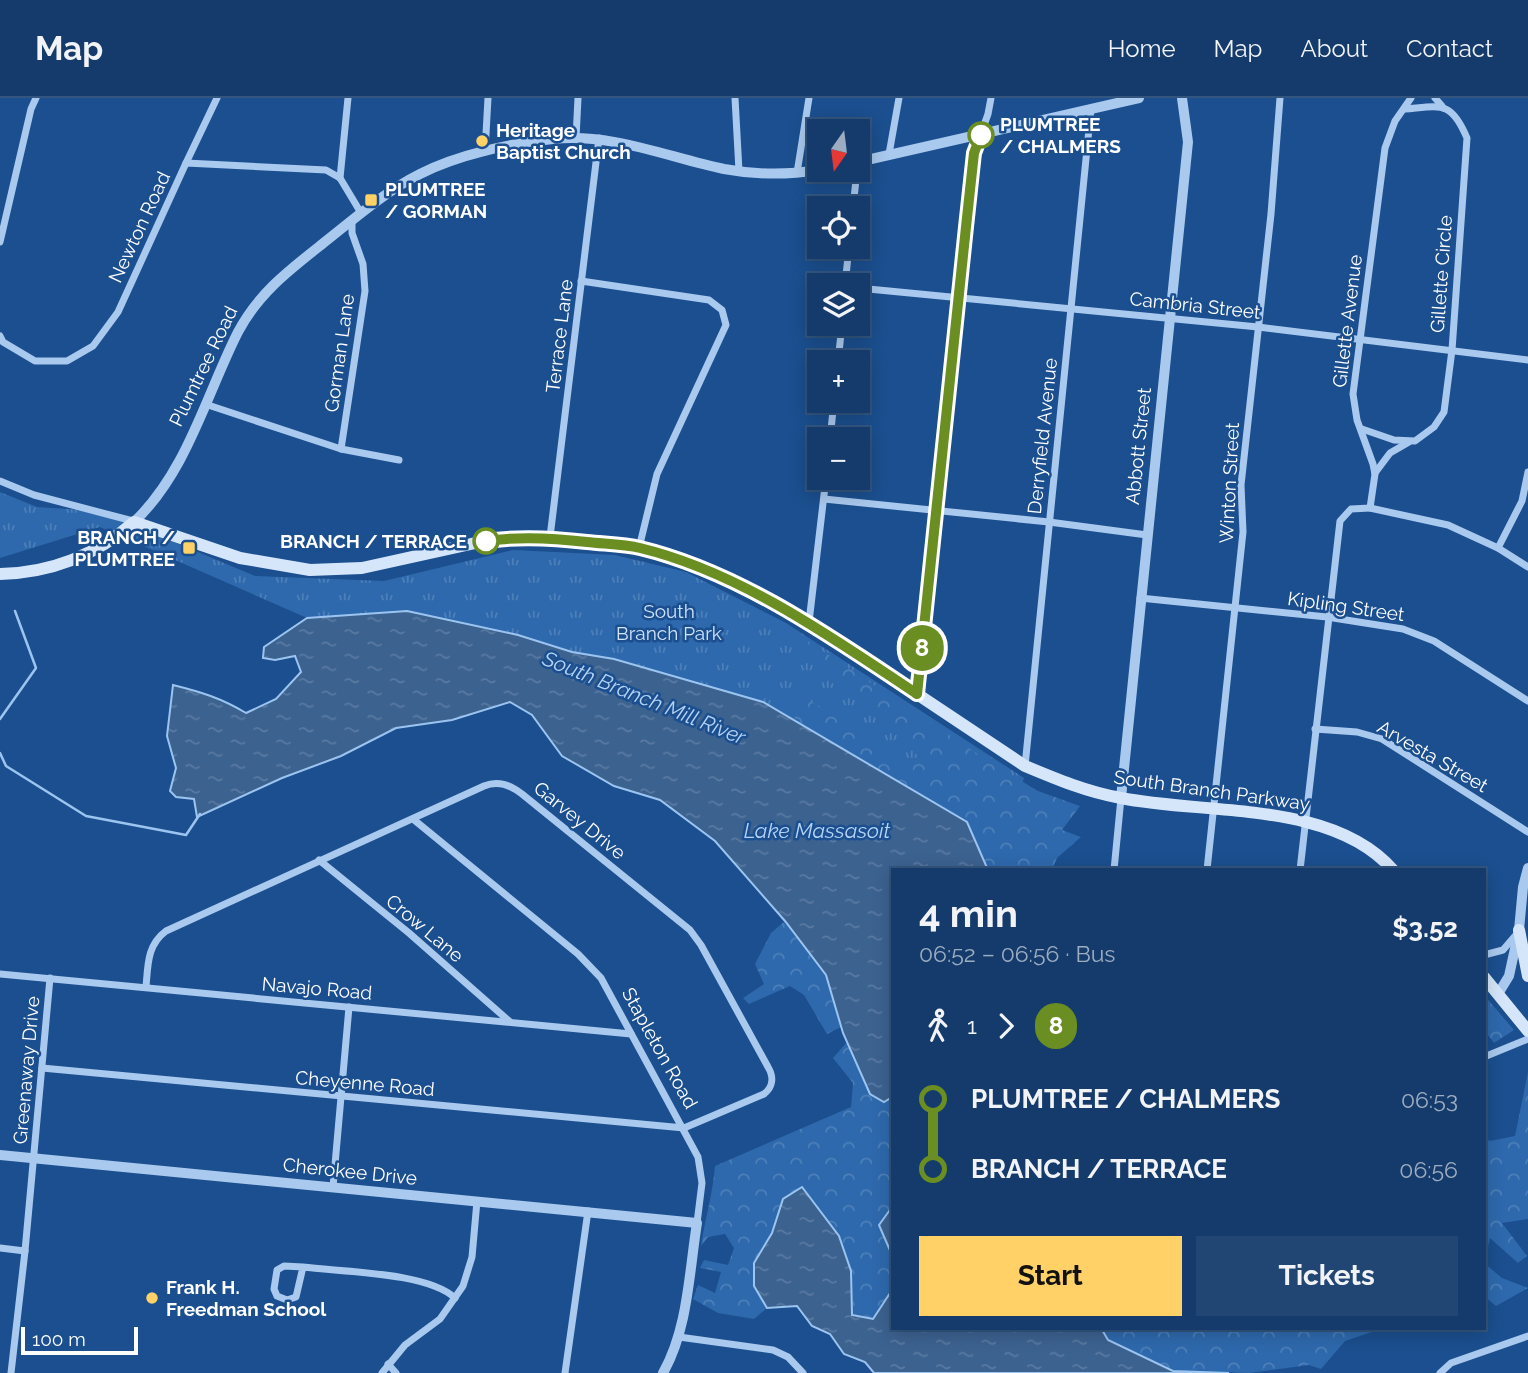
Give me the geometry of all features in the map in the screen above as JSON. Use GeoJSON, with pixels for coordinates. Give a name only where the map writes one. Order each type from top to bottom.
{"type":"FeatureCollection","features":[{"type":"Feature","properties":{"kind":"main road","name":"South Branch Parkway"},"geometry":{"type":"LineString","coordinates":[[134,522],[240,558],[310,570],[362,568],[489,540],[550,537],[639,548],[702,568],[809,622],[1025,766],[1064,783],[1121,798],[1305,821],[1350,836],[1390,868]]}},
{"type":"Feature","properties":{"kind":"main road","name":"Plumtree Road"},"geometry":{"type":"LineString","coordinates":[[0,574],[29,572],[70,561],[105,544],[134,522]]}},
{"type":"Feature","properties":{"kind":"main road"},"geometry":{"type":"LineString","coordinates":[[1518,930],[1528,976]]}},
{"type":"Feature","properties":{"kind":"main road"},"geometry":{"type":"LineString","coordinates":[[1486,980],[1528,1031]]}},
{"type":"Feature","properties":{"kind":"street"},"geometry":{"type":"LineString","coordinates":[[0,242],[31,109],[36,98]]}},
{"type":"Feature","properties":{"kind":"street"},"geometry":{"type":"LineString","coordinates":[[186,163],[217,98]]}},
{"type":"Feature","properties":{"kind":"street"},"geometry":{"type":"LineString","coordinates":[[348,98],[340,178],[361,213]]}},
{"type":"Feature","properties":{"kind":"street"},"geometry":{"type":"LineString","coordinates":[[485,152],[488,98]]}},
{"type":"Feature","properties":{"kind":"street"},"geometry":{"type":"LineString","coordinates":[[576,138],[578,98]]}},
{"type":"Feature","properties":{"kind":"street"},"geometry":{"type":"LineString","coordinates":[[735,98],[739,171]]}},
{"type":"Feature","properties":{"kind":"street"},"geometry":{"type":"LineString","coordinates":[[797,173],[809,98]]}},
{"type":"Feature","properties":{"kind":"street"},"geometry":{"type":"LineString","coordinates":[[889,154],[899,98]]}},
{"type":"Feature","properties":{"kind":"street"},"geometry":{"type":"LineString","coordinates":[[917,694],[974,153],[991,98]]}},
{"type":"Feature","properties":{"kind":"street"},"geometry":{"type":"LineString","coordinates":[[870,159],[1139,98]]}},
{"type":"Feature","properties":{"kind":"street","name":"Abbott Street"},"geometry":{"type":"LineString","coordinates":[[1121,798],[1188,142],[1182,98]]}},
{"type":"Feature","properties":{"kind":"street","name":"Winton Street"},"geometry":{"type":"LineString","coordinates":[[1207,868],[1244,527],[1241,485],[1271,214],[1280,98]]}},
{"type":"Feature","properties":{"kind":"street","name":"Gillette Avenue"},"geometry":{"type":"LineString","coordinates":[[1370,508],[1375,474],[1355,412],[1353,394],[1385,148],[1392,127],[1411,98]]}},
{"type":"Feature","properties":{"kind":"street","name":"Gillette Circle"},"geometry":{"type":"LineString","coordinates":[[1375,474],[1390,453],[1434,427],[1444,412],[1452,350],[1467,138],[1459,118],[1435,98]]}},
{"type":"Feature","properties":{"kind":"street"},"geometry":{"type":"LineString","coordinates":[[1405,109],[1442,106]]}},
{"type":"Feature","properties":{"kind":"street","name":"Derryfield Avenue"},"geometry":{"type":"LineString","coordinates":[[1025,766],[1091,109]]}},
{"type":"Feature","properties":{"kind":"street","name":"Plumtree Road"},"geometry":{"type":"LineString","coordinates":[[134,522],[166,484],[237,334],[260,298],[279,278],[361,213],[419,174],[485,152],[541,140],[576,138],[598,138],[739,171],[765,174],[807,172]]}},
{"type":"Feature","properties":{"kind":"street","name":"Terrace Lane"},"geometry":{"type":"LineString","coordinates":[[550,537],[598,138]]}},
{"type":"Feature","properties":{"kind":"street","name":"Newton Road"},"geometry":{"type":"LineString","coordinates":[[0,337],[3,342],[35,361],[66,360],[93,346],[118,312],[186,163],[326,170],[340,178]]}},
{"type":"Feature","properties":{"kind":"street","name":"Gorman Lane"},"geometry":{"type":"LineString","coordinates":[[341,449],[365,291],[363,264],[352,233],[352,221]]}},
{"type":"Feature","properties":{"kind":"street"},"geometry":{"type":"LineString","coordinates":[[581,281],[709,300],[722,310],[726,325],[657,474],[639,548]]}},
{"type":"Feature","properties":{"kind":"street","name":"Cambria Street"},"geometry":{"type":"LineString","coordinates":[[870,289],[1258,327],[1528,360]]}},
{"type":"Feature","properties":{"kind":"street"},"geometry":{"type":"LineString","coordinates":[[205,404],[341,449],[399,460]]}},
{"type":"Feature","properties":{"kind":"street"},"geometry":{"type":"LineString","coordinates":[[1362,429],[1394,440],[1415,440]]}},
{"type":"Feature","properties":{"kind":"street"},"geometry":{"type":"LineString","coordinates":[[1498,548],[1522,501],[1528,472]]}},
{"type":"Feature","properties":{"kind":"street","name":"South Branch Parkway"},"geometry":{"type":"LineString","coordinates":[[0,481],[34,495],[134,522]]}},
{"type":"Feature","properties":{"kind":"street"},"geometry":{"type":"LineString","coordinates":[[809,622],[825,490]]}},
{"type":"Feature","properties":{"kind":"street"},"geometry":{"type":"LineString","coordinates":[[824,499],[1049,522],[1147,536]]}},
{"type":"Feature","properties":{"kind":"street"},"geometry":{"type":"LineString","coordinates":[[1300,868],[1340,521],[1351,509],[1370,508],[1448,525],[1498,548],[1528,567]]}},
{"type":"Feature","properties":{"kind":"street","name":"Kipling Street"},"geometry":{"type":"LineString","coordinates":[[1140,598],[1235,610],[1327,617],[1396,627],[1434,641],[1528,701]]}},
{"type":"Feature","properties":{"kind":"street","name":"Arvesta Street"},"geometry":{"type":"LineString","coordinates":[[1315,729],[1357,732],[1382,739],[1528,832]]}},
{"type":"Feature","properties":{"kind":"street","name":"Garvey Drive"},"geometry":{"type":"LineString","coordinates":[[146,987],[150,951],[161,934],[490,783],[508,785],[693,933],[772,1078],[770,1087],[764,1094],[684,1128]]}},
{"type":"Feature","properties":{"kind":"street"},"geometry":{"type":"LineString","coordinates":[[1114,868],[1121,798]]}},
{"type":"Feature","properties":{"kind":"street","name":"Stapleton Road"},"geometry":{"type":"LineString","coordinates":[[413,819],[591,966],[604,983],[698,1157],[702,1171],[697,1223],[678,1336],[663,1373]]}},
{"type":"Feature","properties":{"kind":"street","name":"Crow Lane"},"geometry":{"type":"LineString","coordinates":[[319,860],[408,933],[509,1022]]}},
{"type":"Feature","properties":{"kind":"street"},"geometry":{"type":"LineString","coordinates":[[1498,995],[1509,976],[1518,930],[1522,887],[1528,868]]}},
{"type":"Feature","properties":{"kind":"street"},"geometry":{"type":"LineString","coordinates":[[1486,955],[1506,948],[1518,930]]}},
{"type":"Feature","properties":{"kind":"street","name":"Navajo Road"},"geometry":{"type":"LineString","coordinates":[[0,974],[631,1034]]}},
{"type":"Feature","properties":{"kind":"street","name":"Greenaway Drive"},"geometry":{"type":"LineString","coordinates":[[11,1373],[50,978]]}},
{"type":"Feature","properties":{"kind":"street"},"geometry":{"type":"LineString","coordinates":[[333,1187],[349,1007]]}},
{"type":"Feature","properties":{"kind":"street"},"geometry":{"type":"LineString","coordinates":[[1486,1056],[1528,1039]]}},
{"type":"Feature","properties":{"kind":"street","name":"Cheyenne Road"},"geometry":{"type":"LineString","coordinates":[[42,1068],[684,1128]]}},
{"type":"Feature","properties":{"kind":"street","name":"Cherokee Drive"},"geometry":{"type":"LineString","coordinates":[[0,1155],[697,1223]]}},
{"type":"Feature","properties":{"kind":"street"},"geometry":{"type":"LineString","coordinates":[[382,1373],[410,1341],[436,1323],[466,1280],[477,1200]]}},
{"type":"Feature","properties":{"kind":"street"},"geometry":{"type":"LineString","coordinates":[[565,1373],[588,1211]]}},
{"type":"Feature","properties":{"kind":"street"},"geometry":{"type":"LineString","coordinates":[[0,1248],[25,1251]]}},
{"type":"Feature","properties":{"kind":"street"},"geometry":{"type":"LineString","coordinates":[[303,1268],[297,1295],[289,1300],[279,1298],[274,1289],[277,1270],[284,1266],[408,1279],[439,1287],[455,1298]]}},
{"type":"Feature","properties":{"kind":"street"},"geometry":{"type":"LineString","coordinates":[[678,1336],[779,1352],[803,1373]]}},
{"type":"Feature","properties":{"kind":"street"},"geometry":{"type":"LineString","coordinates":[[1440,1373],[1451,1363],[1528,1336]]}},
{"type":"Feature","properties":{"kind":"street"},"geometry":{"type":"LineString","coordinates":[[388,1364],[396,1373]]}},
{"type":"Feature","properties":{"kind":"green space","name":"South Branch Park"},"geometry":{"type":"Polygon","coordinates":[[[0,492],[37,507],[100,511],[255,576],[384,581],[513,550],[615,555],[686,572],[786,623],[1024,778],[1011,816],[967,822],[763,702],[614,659],[572,652],[518,635],[407,611],[307,618],[100,527],[0,558],[0,492]]]}},
{"type":"Feature","properties":{"kind":"green space"},"geometry":{"type":"Polygon","coordinates":[[[806,640],[993,764],[1038,791],[1080,806],[1062,830],[1081,837],[1057,858],[1053,868],[987,868],[967,822],[794,720],[802,695],[903,761],[919,759],[906,735],[821,675],[806,640]]]}},
{"type":"Feature","properties":{"kind":"green space"},"geometry":{"type":"Polygon","coordinates":[[[785,921],[826,975],[841,1027],[827,1034],[804,995],[790,986],[749,1004],[743,998],[764,984],[755,964],[771,933],[785,921]]]}},
{"type":"Feature","properties":{"kind":"green space"},"geometry":{"type":"Polygon","coordinates":[[[1486,997],[1514,1030],[1494,1043],[1486,1033],[1486,997]]]}},
{"type":"Feature","properties":{"kind":"green space"},"geometry":{"type":"Polygon","coordinates":[[[847,1042],[870,1094],[884,1102],[891,1098],[891,1208],[879,1225],[891,1253],[891,1292],[873,1319],[851,1315],[851,1271],[783,1199],[772,1231],[754,1268],[755,1284],[767,1308],[754,1319],[718,1313],[693,1299],[698,1285],[715,1293],[721,1272],[700,1268],[704,1260],[728,1265],[734,1248],[725,1234],[708,1237],[701,1246],[715,1166],[851,1107],[853,1083],[833,1058],[847,1042]]]}},
{"type":"Feature","properties":{"kind":"green space"},"geometry":{"type":"Polygon","coordinates":[[[1528,1072],[1528,1219],[1502,1223],[1527,1256],[1518,1263],[1490,1238],[1486,1255],[1486,1138],[1490,1141],[1515,1136],[1528,1072]]]}},
{"type":"Feature","properties":{"kind":"green space"},"geometry":{"type":"Polygon","coordinates":[[[1486,1265],[1502,1278],[1528,1288],[1496,1306],[1486,1298],[1486,1265]]]}},
{"type":"Feature","properties":{"kind":"green space"},"geometry":{"type":"Polygon","coordinates":[[[1102,1330],[1377,1330],[1345,1341],[1321,1369],[1309,1365],[1249,1373],[1174,1371],[1108,1340],[1102,1330]]]}},
{"type":"Feature","properties":{"kind":"water","name":"Lake Massasoit"},"geometry":{"type":"Polygon","coordinates":[[[407,611],[518,635],[572,652],[614,659],[763,702],[967,822],[987,868],[891,868],[891,1098],[884,1102],[870,1094],[843,1033],[826,975],[785,921],[715,841],[660,800],[614,786],[562,756],[532,715],[510,702],[452,720],[396,728],[341,756],[282,778],[197,817],[194,799],[176,797],[170,791],[176,768],[167,736],[173,685],[211,696],[246,713],[276,699],[301,672],[295,656],[275,660],[263,658],[264,647],[307,618],[407,611]]]}},
{"type":"Feature","properties":{"kind":"water"},"geometry":{"type":"Polygon","coordinates":[[[802,1187],[839,1236],[851,1271],[852,1315],[873,1319],[891,1292],[891,1330],[1102,1330],[1108,1340],[1173,1371],[1229,1373],[874,1373],[865,1362],[844,1354],[830,1334],[812,1326],[797,1306],[767,1308],[754,1286],[754,1263],[772,1233],[783,1199],[802,1187]]]}},
{"type":"Feature","properties":{"kind":"water"},"geometry":{"type":"Polygon","coordinates":[[[891,1208],[891,1253],[879,1225],[891,1208]]]}},
{"type":"Feature","properties":{"kind":"waterway","name":"South Branch Mill River"},"geometry":{"type":"LineString","coordinates":[[0,719],[36,668],[15,611]]}},
{"type":"Feature","properties":{"kind":"waterway","name":"South Branch Mill River"},"geometry":{"type":"LineString","coordinates":[[0,753],[6,766],[86,816],[186,835],[200,814]]}},
{"type":"Feature","properties":{"kind":"bus line","name":"8"},"geometry":{"type":"LineString","coordinates":[[486,541],[550,537],[617,545],[639,548],[702,568],[809,622],[917,694],[974,153],[981,135]]}},
{"type":"Feature","properties":{"kind":"place","name":"PLUMTREE / CHALMERS"},"geometry":{"type":"Point","coordinates":[981,135]}},
{"type":"Feature","properties":{"kind":"place","name":"Heritage Baptist Church"},"geometry":{"type":"Point","coordinates":[482,141]}},
{"type":"Feature","properties":{"kind":"place","name":"PLUMTREE / GORMAN"},"geometry":{"type":"Point","coordinates":[371,200]}},
{"type":"Feature","properties":{"kind":"place","name":"BRANCH / TERRACE"},"geometry":{"type":"Point","coordinates":[486,541]}},
{"type":"Feature","properties":{"kind":"place","name":"BRANCH / PLUMTREE"},"geometry":{"type":"Point","coordinates":[189,548]}},
{"type":"Feature","properties":{"kind":"place","name":"Frank H. Freedman School"},"geometry":{"type":"Point","coordinates":[152,1298]}}]}
